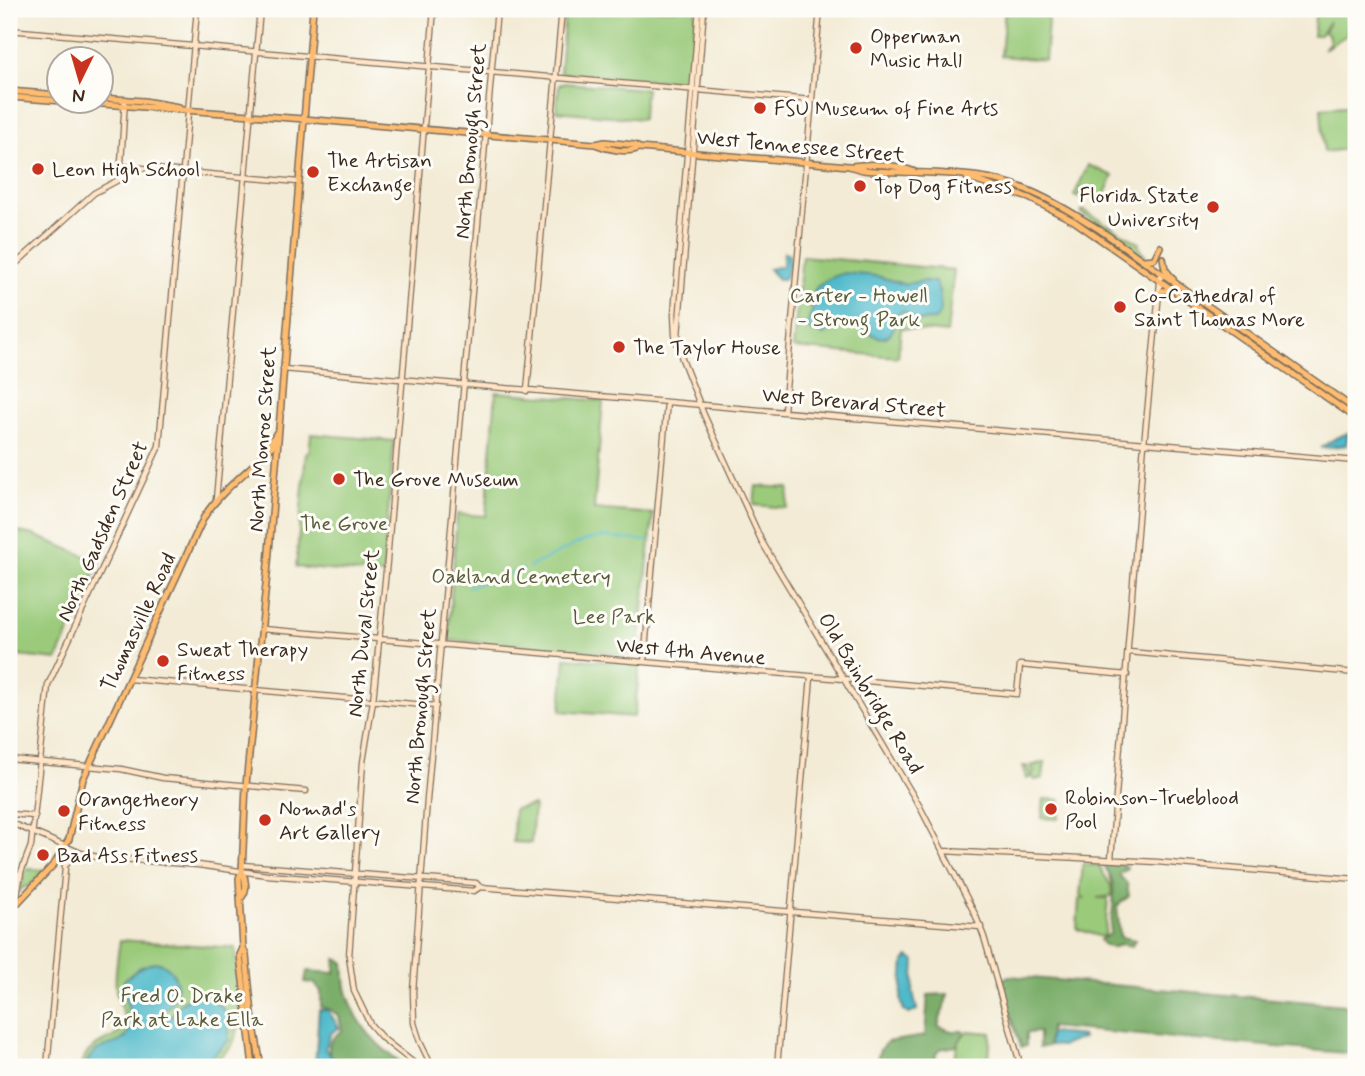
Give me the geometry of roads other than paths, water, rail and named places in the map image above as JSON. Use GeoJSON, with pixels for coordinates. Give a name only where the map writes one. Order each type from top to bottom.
{"type":"FeatureCollection","features":[{"type":"Feature","properties":{"kind":"main road","name":"North Monroe Street"},"geometry":{"type":"LineString","coordinates":[[261,1067],[240,955],[243,948],[241,898],[238,894],[313,9]]}},
{"type":"Feature","properties":{"kind":"main road"},"geometry":{"type":"LineString","coordinates":[[9,91],[46,94]]}},
{"type":"Feature","properties":{"kind":"main road"},"geometry":{"type":"LineString","coordinates":[[9,97],[46,100]]}},
{"type":"Feature","properties":{"kind":"main road"},"geometry":{"type":"LineString","coordinates":[[116,101],[125,103]]}},
{"type":"Feature","properties":{"kind":"main road"},"geometry":{"type":"LineString","coordinates":[[116,103],[125,103]]}},
{"type":"Feature","properties":{"kind":"main road","name":"West Tennessee Street"},"geometry":{"type":"LineString","coordinates":[[125,103],[157,103],[188,110],[595,144],[605,148],[639,148],[806,162],[863,170],[906,174],[915,172],[998,181],[1051,201],[1079,216],[1356,410]]}},
{"type":"Feature","properties":{"kind":"main road","name":"West Tennessee Street"},"geometry":{"type":"LineString","coordinates":[[961,176],[1010,191],[1074,221],[1356,418]]}},
{"type":"Feature","properties":{"kind":"main road"},"geometry":{"type":"LineString","coordinates":[[1142,260],[1153,260],[1160,247]]}},
{"type":"Feature","properties":{"kind":"main road"},"geometry":{"type":"LineString","coordinates":[[1163,258],[1167,271],[1180,287]]}},
{"type":"Feature","properties":{"kind":"main road"},"geometry":{"type":"LineString","coordinates":[[1157,299],[1165,289],[1174,291]]}},
{"type":"Feature","properties":{"kind":"main road","name":"Thomasville Road"},"geometry":{"type":"LineString","coordinates":[[264,456],[278,429]]}},
{"type":"Feature","properties":{"kind":"main road","name":"Thomasville Road"},"geometry":{"type":"LineString","coordinates":[[9,910],[55,863],[64,845],[89,765],[200,524],[226,489],[277,441]]}},
{"type":"Feature","properties":{"kind":"main road"},"geometry":{"type":"LineString","coordinates":[[264,456],[276,459]]}},
{"type":"Feature","properties":{"kind":"main road","name":"North Monroe Street"},"geometry":{"type":"LineString","coordinates":[[246,989],[253,1067]]}},
{"type":"Feature","properties":{"kind":"street","name":"North Gadsden Street"},"geometry":{"type":"LineString","coordinates":[[9,887],[20,872],[31,846],[48,685],[159,446],[197,9]]}},
{"type":"Feature","properties":{"kind":"street"},"geometry":{"type":"LineString","coordinates":[[216,500],[260,9]]}},
{"type":"Feature","properties":{"kind":"street","name":"North Duval Street"},"geometry":{"type":"LineString","coordinates":[[419,1067],[374,1030],[359,1007],[349,960],[364,753],[370,725],[379,639],[434,9]]}},
{"type":"Feature","properties":{"kind":"street","name":"North Bronough Street"},"geometry":{"type":"LineString","coordinates":[[432,1067],[417,1034],[412,1007],[497,9]]}},
{"type":"Feature","properties":{"kind":"street"},"geometry":{"type":"LineString","coordinates":[[527,391],[562,9]]}},
{"type":"Feature","properties":{"kind":"street","name":"Old Bainbridge Road"},"geometry":{"type":"LineString","coordinates":[[702,9],[691,152],[674,314],[682,359],[762,542],[943,850],[981,926],[1021,1067]]}},
{"type":"Feature","properties":{"kind":"street"},"geometry":{"type":"LineString","coordinates":[[784,411],[820,9]]}},
{"type":"Feature","properties":{"kind":"street"},"geometry":{"type":"LineString","coordinates":[[9,30],[813,100]]}},
{"type":"Feature","properties":{"kind":"street"},"geometry":{"type":"LineString","coordinates":[[9,270],[84,201],[120,179],[125,103]]}},
{"type":"Feature","properties":{"kind":"street"},"geometry":{"type":"LineString","coordinates":[[120,166],[298,182]]}},
{"type":"Feature","properties":{"kind":"street"},"geometry":{"type":"LineString","coordinates":[[1111,859],[1159,272]]}},
{"type":"Feature","properties":{"kind":"street","name":"West Brevard Street"},"geometry":{"type":"LineString","coordinates":[[282,369],[1356,460]]}},
{"type":"Feature","properties":{"kind":"street"},"geometry":{"type":"LineString","coordinates":[[644,662],[667,402]]}},
{"type":"Feature","properties":{"kind":"street"},"geometry":{"type":"LineString","coordinates":[[219,485],[226,489]]}},
{"type":"Feature","properties":{"kind":"street","name":"West 4th Avenue"},"geometry":{"type":"LineString","coordinates":[[262,629],[1017,694],[1020,665],[1127,675]]}},
{"type":"Feature","properties":{"kind":"street"},"geometry":{"type":"LineString","coordinates":[[1129,652],[1356,673]]}},
{"type":"Feature","properties":{"kind":"street"},"geometry":{"type":"LineString","coordinates":[[777,1067],[811,677]]}},
{"type":"Feature","properties":{"kind":"street"},"geometry":{"type":"LineString","coordinates":[[130,679],[436,706]]}},
{"type":"Feature","properties":{"kind":"street"},"geometry":{"type":"LineString","coordinates":[[9,759],[89,765],[163,778],[306,791]]}},
{"type":"Feature","properties":{"kind":"street"},"geometry":{"type":"LineString","coordinates":[[9,814],[34,816]]}},
{"type":"Feature","properties":{"kind":"street"},"geometry":{"type":"LineString","coordinates":[[9,822],[86,855]]}},
{"type":"Feature","properties":{"kind":"street"},"geometry":{"type":"LineString","coordinates":[[47,1067],[65,869],[64,845]]}},
{"type":"Feature","properties":{"kind":"street"},"geometry":{"type":"LineString","coordinates":[[943,850],[1111,859],[1356,879]]}},
{"type":"Feature","properties":{"kind":"street"},"geometry":{"type":"LineString","coordinates":[[949,863],[956,851]]}},
{"type":"Feature","properties":{"kind":"street"},"geometry":{"type":"LineString","coordinates":[[65,869],[71,856],[86,855],[242,868],[355,873],[476,883],[480,887],[981,926]]}},
{"type":"Feature","properties":{"kind":"street"},"geometry":{"type":"LineString","coordinates":[[55,863],[62,863],[65,869]]}},
{"type":"Feature","properties":{"kind":"street"},"geometry":{"type":"LineString","coordinates":[[242,868],[267,875],[474,891],[480,887]]}},
{"type":"Feature","properties":{"kind":"street"},"geometry":{"type":"LineString","coordinates":[[267,868],[267,875]]}},
{"type":"Feature","properties":{"kind":"street"},"geometry":{"type":"LineString","coordinates":[[15,905],[20,872]]}},
{"type":"Feature","properties":{"kind":"street"},"geometry":{"type":"LineString","coordinates":[[397,884],[398,877]]}},
{"type":"Feature","properties":{"kind":"water"},"geometry":{"type":"Polygon","coordinates":[[[784,252],[789,254],[790,265],[784,279],[778,279],[769,269],[783,266],[784,252]]]}},
{"type":"Feature","properties":{"kind":"water"},"geometry":{"type":"Polygon","coordinates":[[[845,273],[877,276],[903,284],[935,282],[941,311],[935,320],[918,321],[903,311],[896,315],[890,333],[881,338],[855,324],[842,325],[824,335],[813,332],[808,328],[808,321],[814,290],[829,279],[845,273]]]}},
{"type":"Feature","properties":{"kind":"water"},"geometry":{"type":"Polygon","coordinates":[[[1348,433],[1346,445],[1320,448],[1336,438],[1348,433]]]}},
{"type":"Feature","properties":{"kind":"water"},"geometry":{"type":"Polygon","coordinates":[[[909,957],[915,961],[913,992],[917,1010],[909,1014],[904,1011],[901,1000],[904,962],[909,957]]]}},
{"type":"Feature","properties":{"kind":"water"},"geometry":{"type":"Polygon","coordinates":[[[155,962],[170,969],[177,985],[174,1000],[160,1014],[160,1019],[169,1018],[187,999],[194,996],[207,997],[228,1016],[229,1040],[201,1067],[85,1067],[94,1053],[127,1035],[130,1023],[124,980],[139,968],[155,962]]]}},
{"type":"Feature","properties":{"kind":"water"},"geometry":{"type":"Polygon","coordinates":[[[319,1010],[328,1010],[339,1028],[331,1033],[325,1049],[339,1066],[337,1067],[315,1067],[319,1010]]]}},
{"type":"Feature","properties":{"kind":"water"},"geometry":{"type":"Polygon","coordinates":[[[1052,1033],[1083,1038],[1061,1046],[1049,1045],[1049,1036],[1052,1033]]]}},
{"type":"Feature","properties":{"kind":"waterway"},"geometry":{"type":"LineString","coordinates":[[529,567],[585,540],[604,537],[648,541]]}},
{"type":"Feature","properties":{"kind":"waterway"},"geometry":{"type":"LineString","coordinates":[[468,587],[523,569]]}},
{"type":"Feature","properties":{"kind":"place","name":"Opperman Music Hall"},"geometry":{"type":"Point","coordinates":[856,48]}},
{"type":"Feature","properties":{"kind":"place","name":"FSU Museum of Fine Arts"},"geometry":{"type":"Point","coordinates":[760,108]}},
{"type":"Feature","properties":{"kind":"place","name":"Leon High School"},"geometry":{"type":"Point","coordinates":[38,169]}},
{"type":"Feature","properties":{"kind":"place","name":"The Artisan Exchange"},"geometry":{"type":"Point","coordinates":[313,172]}},
{"type":"Feature","properties":{"kind":"place","name":"Top Dog Fitness"},"geometry":{"type":"Point","coordinates":[860,186]}},
{"type":"Feature","properties":{"kind":"place","name":"Florida State University"},"geometry":{"type":"Point","coordinates":[1213,207]}},
{"type":"Feature","properties":{"kind":"place","name":"Co-Cathedral of Saint Thomas More"},"geometry":{"type":"Point","coordinates":[1120,307]}},
{"type":"Feature","properties":{"kind":"place","name":"The Taylor House"},"geometry":{"type":"Point","coordinates":[619,347]}},
{"type":"Feature","properties":{"kind":"place","name":"The Grove Museum"},"geometry":{"type":"Point","coordinates":[339,479]}},
{"type":"Feature","properties":{"kind":"place","name":"Sweat Therapy Fitness"},"geometry":{"type":"Point","coordinates":[163,661]}},
{"type":"Feature","properties":{"kind":"place","name":"Robinson-Trueblood Pool"},"geometry":{"type":"Point","coordinates":[1051,809]}},
{"type":"Feature","properties":{"kind":"place","name":"Orangetheory Fitness"},"geometry":{"type":"Point","coordinates":[64,811]}},
{"type":"Feature","properties":{"kind":"place","name":"Nomad's Art Gallery"},"geometry":{"type":"Point","coordinates":[265,820]}},
{"type":"Feature","properties":{"kind":"place","name":"Bad Ass Fitness"},"geometry":{"type":"Point","coordinates":[43,855]}},
{"type":"Feature","properties":{"kind":"park label","name":"Carter - Howell - Strong Park"},"geometry":{"type":"Point","coordinates":[859,307]}},
{"type":"Feature","properties":{"kind":"park label","name":"The Grove"},"geometry":{"type":"Point","coordinates":[344,523]}},
{"type":"Feature","properties":{"kind":"park label","name":"Oakland Cemetery"},"geometry":{"type":"Point","coordinates":[521,576]}},
{"type":"Feature","properties":{"kind":"park label","name":"Lee Park"},"geometry":{"type":"Point","coordinates":[614,616]}},
{"type":"Feature","properties":{"kind":"park label","name":"Fred O. Drake Park at Lake Ella"},"geometry":{"type":"Point","coordinates":[182,1007]}}]}
